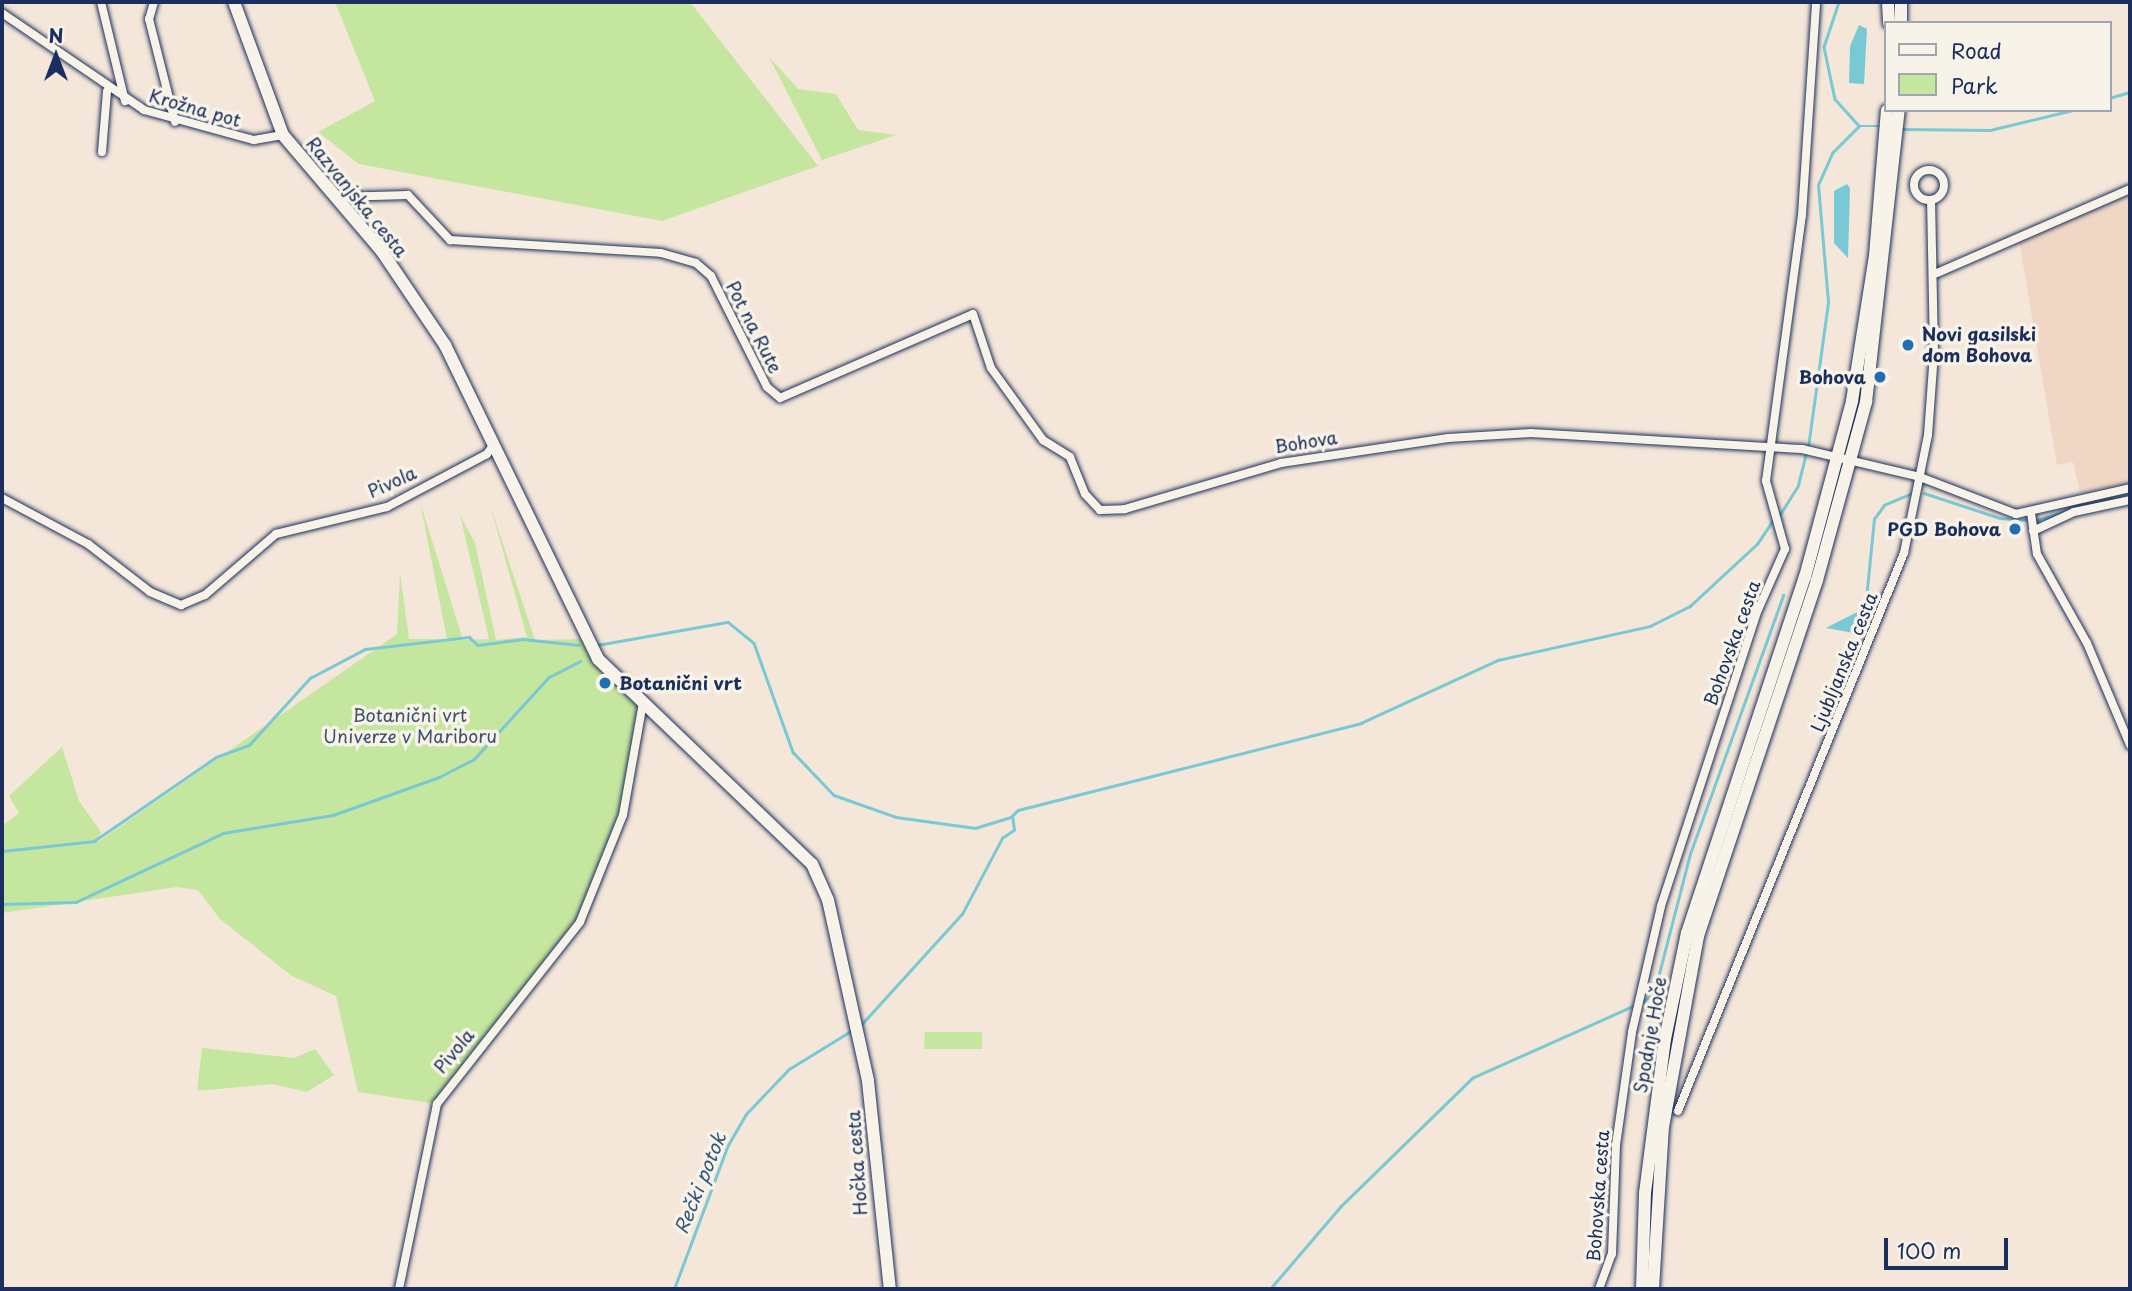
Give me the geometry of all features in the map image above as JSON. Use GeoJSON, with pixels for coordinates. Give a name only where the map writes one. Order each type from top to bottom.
{"type":"FeatureCollection","features":[{"type":"Feature","properties":{"kind":"main road","name":"Razvanjska cesta"},"geometry":{"type":"LineString","coordinates":[[234,2],[283,135],[338,198],[445,345],[495,442]]}},
{"type":"Feature","properties":{"kind":"main road"},"geometry":{"type":"LineString","coordinates":[[1888,2],[1889,21]]}},
{"type":"Feature","properties":{"kind":"main road"},"geometry":{"type":"LineString","coordinates":[[1900,2],[1901,21]]}},
{"type":"Feature","properties":{"kind":"main road"},"geometry":{"type":"LineString","coordinates":[[1738,796],[1852,461],[1877,340],[1893,113]]}},
{"type":"Feature","properties":{"kind":"main road"},"geometry":{"type":"LineString","coordinates":[[1738,796],[1805,577],[1836,456],[1863,339],[1893,137]]}},
{"type":"Feature","properties":{"kind":"main road"},"geometry":{"type":"LineString","coordinates":[[495,442],[591,649],[643,703]]}},
{"type":"Feature","properties":{"kind":"main road","name":"Hočka cesta"},"geometry":{"type":"LineString","coordinates":[[643,703],[795,841],[828,900],[854,1035],[868,1081],[890,1289]]}},
{"type":"Feature","properties":{"kind":"main road","name":"Spodnje Hoče"},"geometry":{"type":"LineString","coordinates":[[1642,1289],[1645,1193],[1665,1039],[1687,933],[1738,796]]}},
{"type":"Feature","properties":{"kind":"main road","name":"Spodnje Hoče"},"geometry":{"type":"LineString","coordinates":[[1653,1289],[1656,1193],[1676,1041],[1698,936],[1738,796]]}},
{"type":"Feature","properties":{"kind":"street"},"geometry":{"type":"LineString","coordinates":[[101,2],[125,101]]}},
{"type":"Feature","properties":{"kind":"street"},"geometry":{"type":"LineString","coordinates":[[154,2],[149,19],[175,122]]}},
{"type":"Feature","properties":{"kind":"street","name":"Bohovska cesta"},"geometry":{"type":"LineString","coordinates":[[1599,1289],[1612,1254],[1616,1146],[1632,1032],[1661,906],[1758,610],[1783,558],[1784,529],[1774,510],[1766,481],[1802,215],[1816,2]]}},
{"type":"Feature","properties":{"kind":"street","name":"Krožna pot"},"geometry":{"type":"LineString","coordinates":[[2,13],[107,91],[125,101],[175,122],[254,140],[283,135]]}},
{"type":"Feature","properties":{"kind":"street"},"geometry":{"type":"LineString","coordinates":[[102,152],[107,91]]}},
{"type":"Feature","properties":{"kind":"street"},"geometry":{"type":"LineString","coordinates":[[1937,273],[2130,189]]}},
{"type":"Feature","properties":{"kind":"street","name":"Pot na Rute"},"geometry":{"type":"LineString","coordinates":[[338,198],[408,195],[450,240],[661,253],[696,263],[711,276],[767,387],[780,398],[973,314],[1003,384],[1042,440],[1070,457]]}},
{"type":"Feature","properties":{"kind":"street","name":"Ljubljanska cesta"},"geometry":{"type":"LineString","coordinates":[[1678,1111],[1869,647],[1904,553],[1920,477],[1937,273],[1931,201]]}},
{"type":"Feature","properties":{"kind":"street","name":"Bohova"},"geometry":{"type":"LineString","coordinates":[[1070,457],[1092,506],[1111,512],[1276,464],[1448,438],[1589,434],[1770,443],[1817,451],[1920,477],[1998,511],[2032,521],[2130,500]]}},
{"type":"Feature","properties":{"kind":"street","name":"Pivola"},"geometry":{"type":"LineString","coordinates":[[2,498],[88,544],[150,592],[181,605],[205,595],[276,534],[387,507],[487,454],[495,442]]}},
{"type":"Feature","properties":{"kind":"street","name":"Bohova"},"geometry":{"type":"LineString","coordinates":[[2032,521],[2130,488]]}},
{"type":"Feature","properties":{"kind":"street"},"geometry":{"type":"LineString","coordinates":[[2032,521],[2037,554],[2087,643],[2130,745]]}},
{"type":"Feature","properties":{"kind":"street","name":"Pivola"},"geometry":{"type":"LineString","coordinates":[[398,1289],[437,1104],[580,922],[623,815],[643,703]]}},
{"type":"Feature","properties":{"kind":"shaded area"},"geometry":{"type":"Polygon","coordinates":[[[2130,192],[2130,483],[2080,493],[2073,462],[2057,465],[2019,241],[2130,192]]]}},
{"type":"Feature","properties":{"kind":"green space"},"geometry":{"type":"Polygon","coordinates":[[[335,2],[690,2],[818,166],[662,221],[359,164],[318,132],[375,101],[335,2]]]}},
{"type":"Feature","properties":{"kind":"green space"},"geometry":{"type":"Polygon","coordinates":[[[769,57],[798,89],[836,94],[858,130],[896,135],[822,160],[769,57]]]}},
{"type":"Feature","properties":{"kind":"green space","name":"Botanični vrt Univerze v Mariboru"},"geometry":{"type":"Polygon","coordinates":[[[420,502],[463,640],[489,639],[460,515],[475,543],[496,640],[527,637],[490,505],[535,640],[586,639],[643,703],[623,815],[580,922],[437,1104],[358,1092],[336,996],[292,976],[220,919],[198,890],[177,887],[2,913],[2,826],[19,813],[9,796],[62,747],[79,801],[101,832],[98,842],[397,634],[400,573],[409,639],[447,639],[420,502]]]}},
{"type":"Feature","properties":{"kind":"green space"},"geometry":{"type":"Polygon","coordinates":[[[925,1032],[982,1032],[982,1049],[924,1049],[925,1032]]]}},
{"type":"Feature","properties":{"kind":"green space"},"geometry":{"type":"Polygon","coordinates":[[[202,1048],[294,1058],[315,1049],[334,1075],[307,1092],[272,1084],[197,1091],[202,1048]]]}},
{"type":"Feature","properties":{"kind":"water"},"geometry":{"type":"Polygon","coordinates":[[[1859,25],[1867,29],[1864,84],[1849,83],[1850,46],[1859,25]]]}},
{"type":"Feature","properties":{"kind":"water"},"geometry":{"type":"Polygon","coordinates":[[[1847,184],[1850,188],[1848,258],[1834,243],[1834,191],[1847,184]]]}},
{"type":"Feature","properties":{"kind":"water"},"geometry":{"type":"Polygon","coordinates":[[[1861,610],[1866,617],[1854,633],[1826,628],[1861,610]]]}},
{"type":"Feature","properties":{"kind":"waterway"},"geometry":{"type":"LineString","coordinates":[[1839,2],[1824,47],[1835,99],[1859,126],[1882,126]]}},
{"type":"Feature","properties":{"kind":"waterway"},"geometry":{"type":"LineString","coordinates":[[2111,97],[2130,92]]}},
{"type":"Feature","properties":{"kind":"waterway"},"geometry":{"type":"LineString","coordinates":[[1902,129],[1990,130],[2065,112]]}},
{"type":"Feature","properties":{"kind":"waterway"},"geometry":{"type":"LineString","coordinates":[[1808,447],[1828,302],[1818,185],[1832,153],[1859,126]]}},
{"type":"Feature","properties":{"kind":"waterway"},"geometry":{"type":"LineString","coordinates":[[1779,516],[1798,485],[1806,454]]}},
{"type":"Feature","properties":{"kind":"waterway"},"geometry":{"type":"LineString","coordinates":[[1924,493],[2000,518],[2029,520]]}},
{"type":"Feature","properties":{"kind":"waterway"},"geometry":{"type":"LineString","coordinates":[[1865,609],[1874,519],[1884,505],[1910,494]]}},
{"type":"Feature","properties":{"kind":"waterway"},"geometry":{"type":"LineString","coordinates":[[2036,520],[2110,500]]}},
{"type":"Feature","properties":{"kind":"waterway"},"geometry":{"type":"LineString","coordinates":[[860,1026],[962,914],[1002,838],[1014,830],[1012,816],[1018,810],[1361,723],[1498,660],[1650,626],[1690,606],[1757,544],[1773,520]]}},
{"type":"Feature","properties":{"kind":"waterway"},"geometry":{"type":"LineString","coordinates":[[1642,1002],[1654,993],[1690,854],[1783,595]]}},
{"type":"Feature","properties":{"kind":"waterway"},"geometry":{"type":"LineString","coordinates":[[597,645],[728,622],[754,643],[793,752],[834,795],[896,817],[975,828],[1011,817]]}},
{"type":"Feature","properties":{"kind":"waterway"},"geometry":{"type":"LineString","coordinates":[[2,851],[94,841],[216,757],[249,745],[310,678],[365,649],[469,637],[478,645],[523,639],[579,645]]}},
{"type":"Feature","properties":{"kind":"waterway"},"geometry":{"type":"LineString","coordinates":[[2,904],[76,902],[223,833],[333,815],[439,777],[474,759],[549,677],[580,661]]}},
{"type":"Feature","properties":{"kind":"waterway"},"geometry":{"type":"LineString","coordinates":[[1270,1289],[1340,1207],[1472,1078],[1633,1006]]}},
{"type":"Feature","properties":{"kind":"waterway","name":"Rečki potok"},"geometry":{"type":"LineString","coordinates":[[674,1289],[727,1147],[746,1114],[789,1069],[851,1031]]}},
{"type":"Feature","properties":{"kind":"place","name":"Novi gasilski dom Bohova"},"geometry":{"type":"Point","coordinates":[1908,345]}},
{"type":"Feature","properties":{"kind":"place","name":"Bohova"},"geometry":{"type":"Point","coordinates":[1880,377]}},
{"type":"Feature","properties":{"kind":"place","name":"PGD Bohova"},"geometry":{"type":"Point","coordinates":[2015,529]}},
{"type":"Feature","properties":{"kind":"place","name":"Botanični vrt"},"geometry":{"type":"Point","coordinates":[605,683]}}]}
